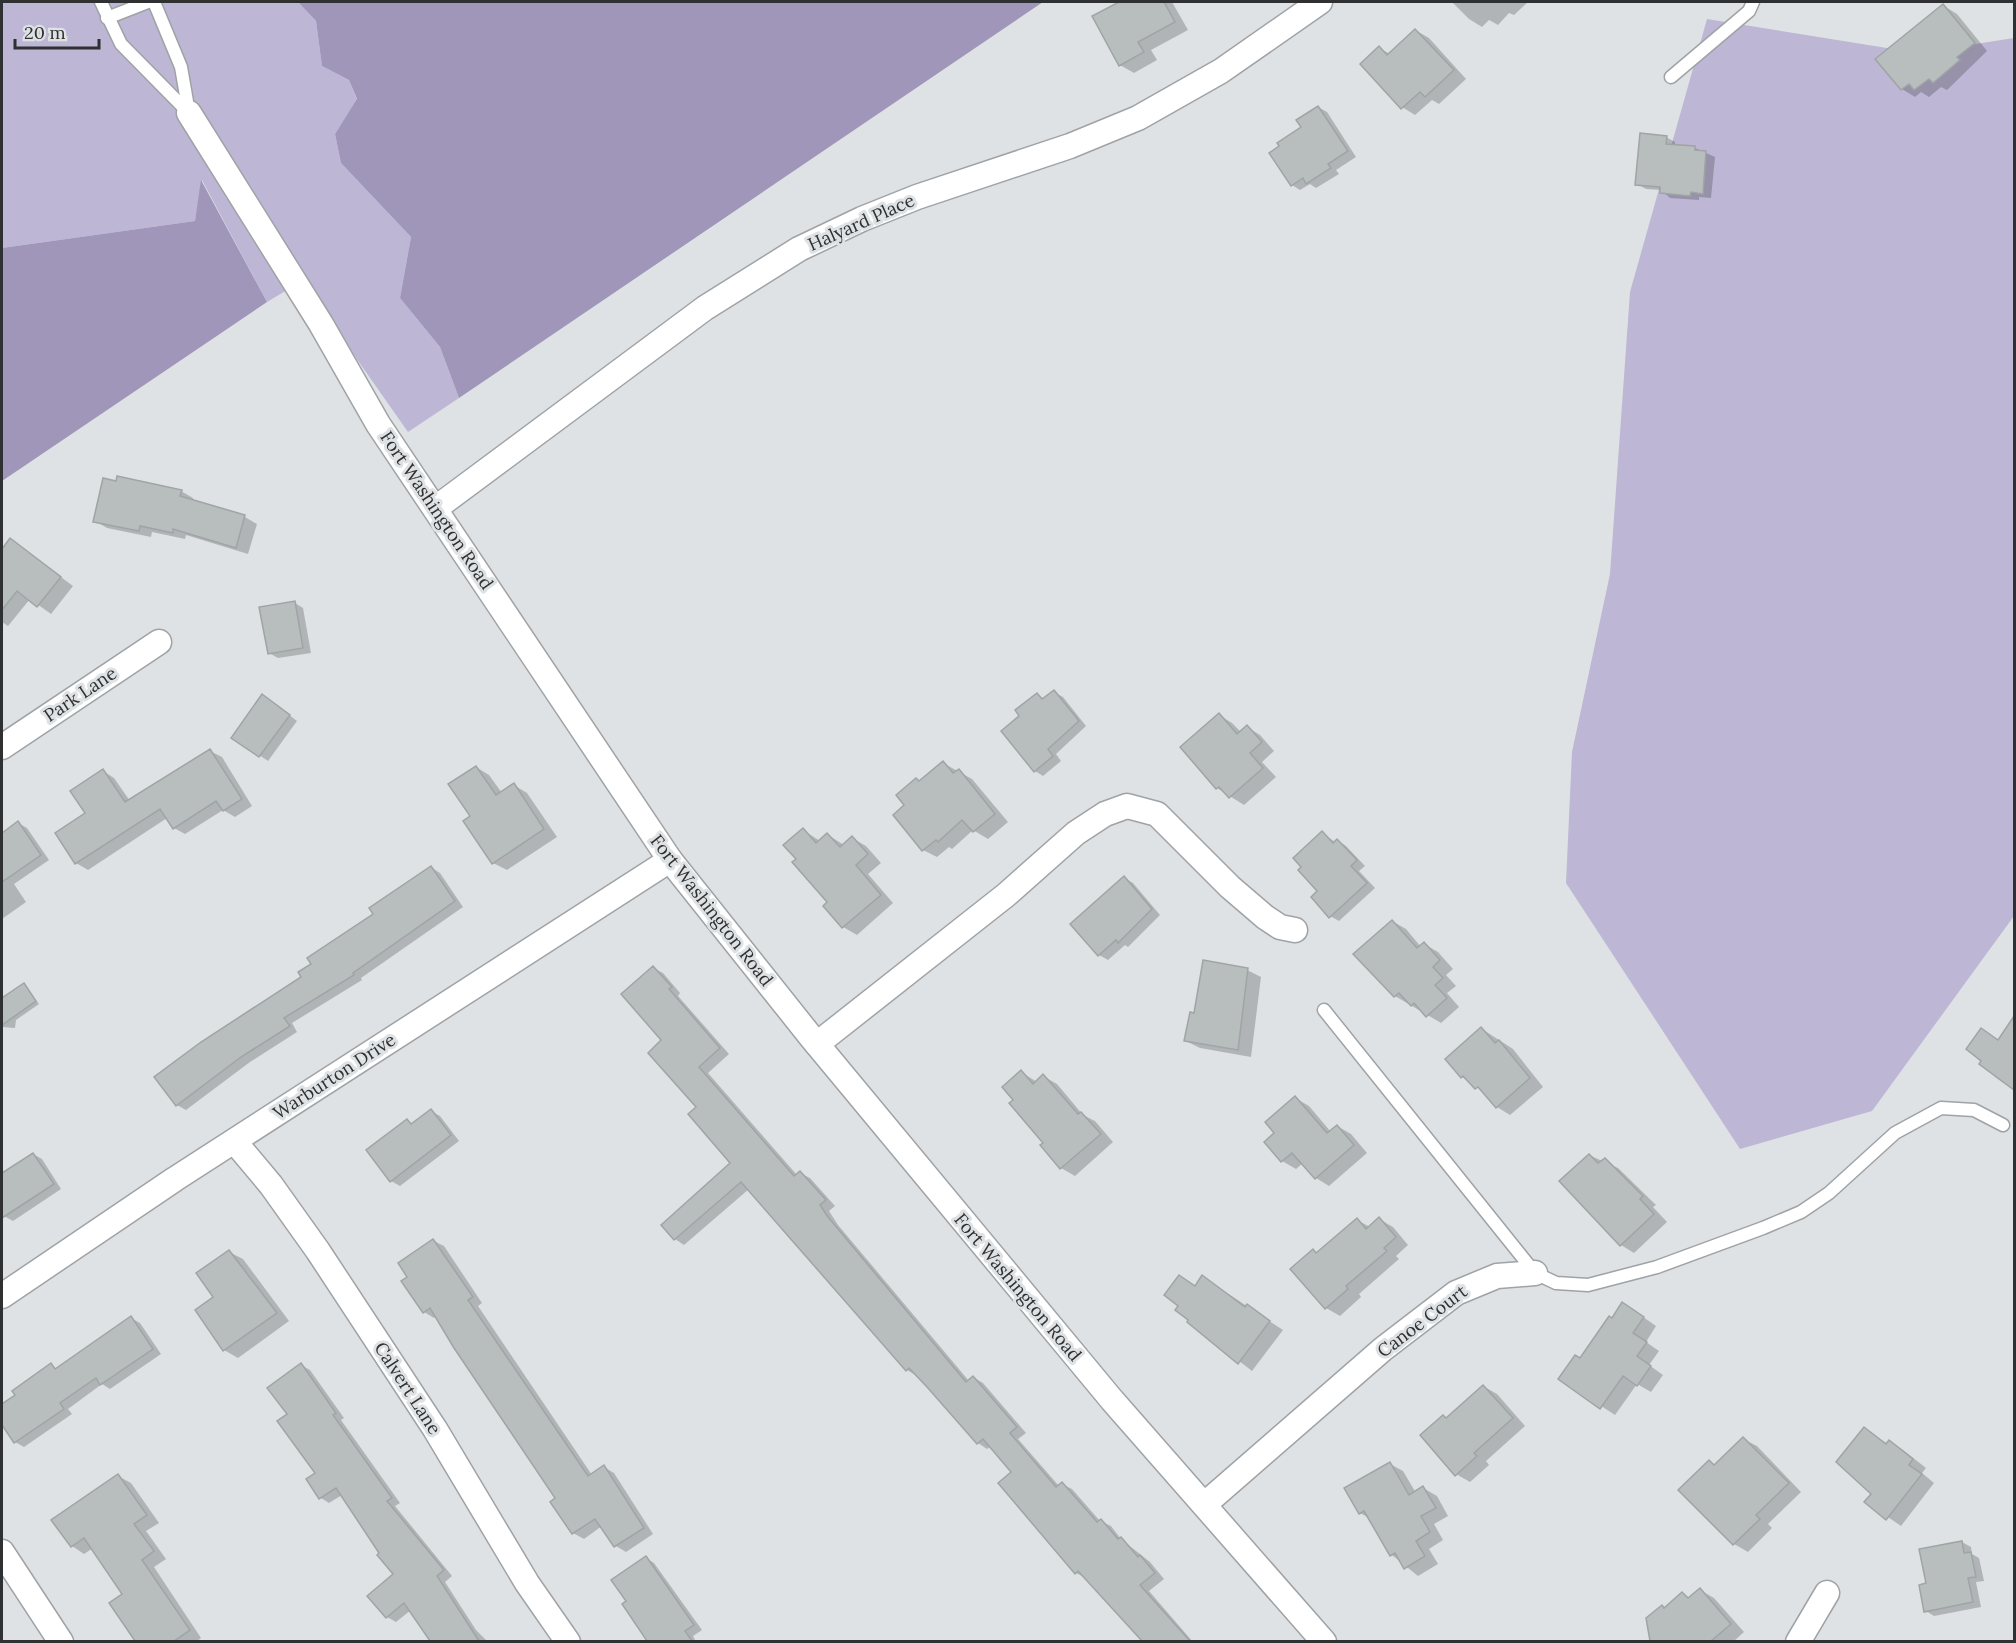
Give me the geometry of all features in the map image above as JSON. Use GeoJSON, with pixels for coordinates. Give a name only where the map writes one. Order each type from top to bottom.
{"type":"FeatureCollection","features":[{"type":"Feature","properties":{"kind":"street","name":"Halyard Place"},"geometry":{"type":"LineString","coordinates":[[436,508],[705,308],[799,249],[917,196],[1070,147],[1138,118],[1221,71],[1320,2]]}},
{"type":"Feature","properties":{"kind":"street","name":"Fort Washington Road"},"geometry":{"type":"LineString","coordinates":[[189,113],[321,324],[378,424],[670,860],[817,1044],[1112,1400],[1324,1641]]}},
{"type":"Feature","properties":{"kind":"street","name":"Park Lane"},"geometry":{"type":"LineString","coordinates":[[2,747],[159,642]]}},
{"type":"Feature","properties":{"kind":"street"},"geometry":{"type":"LineString","coordinates":[[817,1044],[996,902],[1076,833],[1105,814],[1127,806],[1156,814],[1265,917],[1280,927],[1295,930]]}},
{"type":"Feature","properties":{"kind":"street","name":"Warburton Drive"},"geometry":{"type":"LineString","coordinates":[[2,1296],[305,1094],[670,860]]}},
{"type":"Feature","properties":{"kind":"street","name":"Calvert Lane"},"geometry":{"type":"LineString","coordinates":[[235,1142],[271,1185],[318,1251],[441,1438],[527,1582],[568,1641]]}},
{"type":"Feature","properties":{"kind":"street","name":"Canoe Court"},"geometry":{"type":"LineString","coordinates":[[1205,1503],[1383,1349],[1456,1293],[1497,1276],[1535,1273]]}},
{"type":"Feature","properties":{"kind":"street"},"geometry":{"type":"LineString","coordinates":[[2,1552],[61,1641]]}},
{"type":"Feature","properties":{"kind":"street"},"geometry":{"type":"LineString","coordinates":[[1798,1641],[1827,1593]]}},
{"type":"Feature","properties":{"kind":"lane","name":"Fort Washington Road"},"geometry":{"type":"LineString","coordinates":[[101,2],[121,44],[189,113]]}},
{"type":"Feature","properties":{"kind":"lane"},"geometry":{"type":"LineString","coordinates":[[107,18],[148,2]]}},
{"type":"Feature","properties":{"kind":"lane","name":"Fort Washington Road"},"geometry":{"type":"LineString","coordinates":[[154,2],[181,67],[189,113]]}},
{"type":"Feature","properties":{"kind":"lane"},"geometry":{"type":"LineString","coordinates":[[1671,77],[1749,11],[1754,2]]}},
{"type":"Feature","properties":{"kind":"lane"},"geometry":{"type":"LineString","coordinates":[[1324,1010],[1535,1273],[1556,1282],[1588,1285],[1657,1267],[1801,1212],[1828,1193],[1895,1133],[1941,1108],[1974,1110],[2003,1125]]}},
{"type":"Feature","properties":{"kind":"shaded area"},"geometry":{"type":"Polygon","coordinates":[[[2,2],[298,2],[316,21],[322,66],[349,80],[357,100],[335,134],[341,163],[411,237],[400,298],[440,347],[459,398],[408,432],[302,281],[267,302],[202,180],[195,221],[2,248],[2,2]]]}},
{"type":"Feature","properties":{"kind":"shaded area"},"geometry":{"type":"Polygon","coordinates":[[[298,2],[1043,2],[459,398],[440,347],[400,298],[411,237],[341,163],[335,134],[357,99],[349,80],[322,66],[316,21],[298,2]]]}},
{"type":"Feature","properties":{"kind":"shaded area"},"geometry":{"type":"Polygon","coordinates":[[[1707,19],[1918,53],[2014,38],[2014,916],[1872,1111],[1740,1149],[1566,883],[1572,752],[1610,574],[1630,292],[1707,19]]]}},
{"type":"Feature","properties":{"kind":"shaded area"},"geometry":{"type":"Polygon","coordinates":[[[201,180],[267,302],[2,481],[2,248],[195,221],[201,180]]]}},
{"type":"Feature","properties":{"kind":"building"},"geometry":{"type":"Polygon","coordinates":[[[1119,2],[1164,2],[1175,22],[1138,42],[1144,52],[1119,66],[1092,16],[1119,2]]]}},
{"type":"Feature","properties":{"kind":"building"},"geometry":{"type":"Polygon","coordinates":[[[1943,4],[1975,43],[1957,57],[1960,60],[1933,83],[1929,79],[1914,90],[1909,84],[1901,90],[1875,59],[1943,4]]]}},
{"type":"Feature","properties":{"kind":"building"},"geometry":{"type":"Polygon","coordinates":[[[1415,29],[1454,70],[1425,97],[1420,92],[1401,109],[1360,64],[1379,46],[1387,55],[1415,29]]]}},
{"type":"Feature","properties":{"kind":"building"},"geometry":{"type":"Polygon","coordinates":[[[1318,106],[1348,151],[1328,164],[1331,168],[1306,184],[1303,178],[1291,186],[1269,153],[1279,146],[1277,143],[1301,127],[1296,120],[1318,106]]]}},
{"type":"Feature","properties":{"kind":"building"},"geometry":{"type":"Polygon","coordinates":[[[1640,133],[1667,136],[1666,144],[1695,146],[1695,150],[1706,151],[1703,194],[1691,192],[1690,196],[1660,193],[1660,187],[1635,185],[1640,133]]]}},
{"type":"Feature","properties":{"kind":"building"},"geometry":{"type":"Polygon","coordinates":[[[117,476],[182,490],[180,496],[245,515],[236,548],[173,529],[173,533],[140,526],[139,531],[93,522],[103,478],[116,481],[117,476]]]}},
{"type":"Feature","properties":{"kind":"building"},"geometry":{"type":"Polygon","coordinates":[[[10,538],[61,577],[37,607],[17,591],[2,610],[2,549],[10,538]]]}},
{"type":"Feature","properties":{"kind":"building"},"geometry":{"type":"Polygon","coordinates":[[[295,601],[303,648],[268,654],[259,607],[295,601]]]}},
{"type":"Feature","properties":{"kind":"building"},"geometry":{"type":"Polygon","coordinates":[[[1054,690],[1079,721],[1048,749],[1053,756],[1034,772],[1001,731],[1019,716],[1015,710],[1037,693],[1042,699],[1054,690]]]}},
{"type":"Feature","properties":{"kind":"building"},"geometry":{"type":"Polygon","coordinates":[[[262,694],[290,715],[259,757],[231,738],[262,694]]]}},
{"type":"Feature","properties":{"kind":"building"},"geometry":{"type":"Polygon","coordinates":[[[1219,713],[1237,734],[1247,725],[1262,742],[1250,753],[1263,768],[1229,798],[1219,787],[1216,789],[1180,747],[1219,713]]]}},
{"type":"Feature","properties":{"kind":"building"},"geometry":{"type":"Polygon","coordinates":[[[210,749],[242,799],[223,811],[216,801],[173,829],[160,809],[75,864],[55,833],[85,813],[70,791],[103,769],[125,802],[210,749]]]}},
{"type":"Feature","properties":{"kind":"building"},"geometry":{"type":"Polygon","coordinates":[[[943,761],[953,773],[959,769],[995,814],[973,832],[962,820],[938,842],[936,840],[922,851],[893,815],[904,805],[896,795],[916,778],[919,781],[943,761]]]}},
{"type":"Feature","properties":{"kind":"building"},"geometry":{"type":"Polygon","coordinates":[[[476,766],[496,795],[514,783],[544,829],[492,864],[463,821],[470,816],[448,784],[476,766]]]}},
{"type":"Feature","properties":{"kind":"building"},"geometry":{"type":"Polygon","coordinates":[[[18,821],[41,855],[2,882],[2,833],[18,821]]]}},
{"type":"Feature","properties":{"kind":"building"},"geometry":{"type":"Polygon","coordinates":[[[803,828],[816,843],[827,833],[840,847],[852,836],[868,854],[856,865],[881,895],[842,928],[823,906],[827,902],[792,862],[796,859],[783,845],[803,828]]]}},
{"type":"Feature","properties":{"kind":"building"},"geometry":{"type":"Polygon","coordinates":[[[1322,831],[1333,843],[1337,839],[1357,860],[1351,866],[1367,883],[1329,918],[1311,897],[1317,891],[1298,870],[1301,867],[1293,858],[1322,831]]]}},
{"type":"Feature","properties":{"kind":"building"},"geometry":{"type":"Polygon","coordinates":[[[431,866],[455,901],[353,973],[354,975],[284,1018],[290,1026],[241,1057],[176,1106],[154,1077],[201,1042],[301,977],[298,972],[311,964],[307,958],[373,914],[369,908],[431,866]]]}},
{"type":"Feature","properties":{"kind":"building"},"geometry":{"type":"Polygon","coordinates":[[[1124,876],[1152,909],[1118,943],[1116,940],[1098,956],[1070,924],[1124,876]]]}},
{"type":"Feature","properties":{"kind":"building"},"geometry":{"type":"Polygon","coordinates":[[[1392,920],[1417,948],[1424,942],[1440,960],[1433,967],[1443,978],[1435,985],[1447,998],[1426,1017],[1414,1003],[1411,1006],[1399,993],[1394,997],[1353,954],[1392,920]]]}},
{"type":"Feature","properties":{"kind":"building"},"geometry":{"type":"Polygon","coordinates":[[[1203,960],[1248,968],[1238,1050],[1184,1041],[1190,1012],[1194,1013],[1203,960]]]}},
{"type":"Feature","properties":{"kind":"building"},"geometry":{"type":"Polygon","coordinates":[[[653,966],[672,987],[669,989],[720,1048],[699,1067],[794,1176],[800,1171],[826,1200],[820,1205],[828,1217],[966,1382],[973,1376],[1017,1427],[1010,1433],[1056,1487],[1062,1482],[1097,1522],[1101,1519],[1118,1539],[1121,1537],[1138,1557],[1140,1555],[1155,1573],[1140,1585],[1190,1641],[1142,1641],[1078,1571],[1075,1574],[998,1483],[1011,1472],[983,1439],[977,1444],[909,1368],[906,1371],[741,1182],[674,1240],[661,1225],[730,1163],[688,1114],[696,1107],[648,1053],[661,1040],[621,994],[653,966]]]}},
{"type":"Feature","properties":{"kind":"building"},"geometry":{"type":"Polygon","coordinates":[[[24,983],[36,1001],[2,1025],[2,998],[24,983]]]}},
{"type":"Feature","properties":{"kind":"building"},"geometry":{"type":"Polygon","coordinates":[[[2014,1016],[2014,1090],[1979,1064],[1981,1061],[1966,1049],[1981,1028],[1998,1040],[2014,1016]]]}},
{"type":"Feature","properties":{"kind":"building"},"geometry":{"type":"Polygon","coordinates":[[[1481,1027],[1495,1043],[1499,1040],[1530,1078],[1496,1108],[1478,1087],[1475,1089],[1463,1076],[1461,1078],[1445,1059],[1481,1027]]]}},
{"type":"Feature","properties":{"kind":"building"},"geometry":{"type":"Polygon","coordinates":[[[1021,1070],[1033,1084],[1043,1074],[1078,1114],[1081,1112],[1101,1134],[1060,1169],[1040,1145],[1043,1143],[1009,1103],[1013,1100],[1002,1087],[1021,1070]]]}},
{"type":"Feature","properties":{"kind":"building"},"geometry":{"type":"Polygon","coordinates":[[[1295,1096],[1327,1133],[1337,1125],[1354,1145],[1315,1179],[1292,1153],[1281,1162],[1264,1142],[1274,1133],[1265,1122],[1295,1096]]]}},
{"type":"Feature","properties":{"kind":"building"},"geometry":{"type":"Polygon","coordinates":[[[431,1109],[451,1135],[390,1182],[366,1150],[407,1119],[411,1124],[431,1109]]]}},
{"type":"Feature","properties":{"kind":"building"},"geometry":{"type":"Polygon","coordinates":[[[33,1153],[54,1184],[2,1218],[2,1173],[33,1153]]]}},
{"type":"Feature","properties":{"kind":"building"},"geometry":{"type":"Polygon","coordinates":[[[1589,1154],[1598,1163],[1605,1158],[1643,1196],[1640,1199],[1654,1214],[1620,1246],[1559,1181],[1589,1154]]]}},
{"type":"Feature","properties":{"kind":"building"},"geometry":{"type":"Polygon","coordinates":[[[1379,1217],[1396,1237],[1384,1248],[1387,1251],[1346,1286],[1348,1289],[1325,1309],[1290,1269],[1313,1249],[1316,1253],[1357,1218],[1366,1229],[1379,1217]]]}},
{"type":"Feature","properties":{"kind":"building"},"geometry":{"type":"Polygon","coordinates":[[[433,1239],[473,1297],[468,1300],[588,1476],[604,1465],[644,1528],[614,1547],[595,1519],[572,1534],[550,1502],[555,1498],[454,1348],[430,1308],[423,1313],[401,1281],[407,1277],[398,1263],[433,1239]]]}},
{"type":"Feature","properties":{"kind":"building"},"geometry":{"type":"Polygon","coordinates":[[[229,1250],[277,1313],[223,1351],[195,1310],[213,1297],[196,1273],[229,1250]]]}},
{"type":"Feature","properties":{"kind":"building"},"geometry":{"type":"Polygon","coordinates":[[[1179,1275],[1195,1286],[1202,1275],[1245,1307],[1247,1304],[1270,1321],[1238,1364],[1187,1322],[1188,1320],[1175,1310],[1178,1306],[1164,1295],[1179,1275]]]}},
{"type":"Feature","properties":{"kind":"building"},"geometry":{"type":"Polygon","coordinates":[[[1622,1302],[1644,1317],[1633,1333],[1647,1342],[1637,1356],[1651,1366],[1637,1386],[1623,1376],[1600,1409],[1558,1379],[1575,1355],[1580,1358],[1609,1316],[1612,1318],[1622,1302]]]}},
{"type":"Feature","properties":{"kind":"building"},"geometry":{"type":"Polygon","coordinates":[[[131,1316],[153,1349],[100,1385],[96,1378],[60,1403],[64,1409],[14,1443],[2,1425],[2,1404],[15,1395],[12,1391],[51,1363],[55,1369],[131,1316]]]}},
{"type":"Feature","properties":{"kind":"building"},"geometry":{"type":"Polygon","coordinates":[[[301,1363],[336,1413],[333,1415],[392,1498],[387,1501],[444,1570],[437,1576],[479,1641],[430,1641],[404,1603],[386,1618],[367,1596],[393,1574],[377,1555],[379,1553],[336,1488],[319,1499],[306,1479],[315,1473],[277,1421],[287,1414],[267,1388],[301,1363]]]}},
{"type":"Feature","properties":{"kind":"building"},"geometry":{"type":"Polygon","coordinates":[[[1483,1385],[1513,1418],[1474,1453],[1477,1456],[1455,1476],[1420,1435],[1443,1415],[1446,1418],[1483,1385]]]}},
{"type":"Feature","properties":{"kind":"building"},"geometry":{"type":"Polygon","coordinates":[[[1864,1427],[1886,1444],[1889,1440],[1913,1459],[1909,1465],[1922,1474],[1886,1520],[1864,1502],[1871,1494],[1836,1462],[1864,1427]]]}},
{"type":"Feature","properties":{"kind":"building"},"geometry":{"type":"Polygon","coordinates":[[[1743,1437],[1789,1483],[1756,1515],[1760,1519],[1733,1545],[1678,1490],[1709,1460],[1714,1465],[1743,1437]]]}},
{"type":"Feature","properties":{"kind":"building"},"geometry":{"type":"Polygon","coordinates":[[[1390,1462],[1409,1495],[1423,1486],[1436,1508],[1421,1516],[1430,1532],[1416,1541],[1425,1556],[1404,1569],[1395,1553],[1390,1556],[1364,1511],[1359,1514],[1344,1488],[1390,1462]]]}},
{"type":"Feature","properties":{"kind":"building"},"geometry":{"type":"Polygon","coordinates":[[[118,1474],[147,1515],[134,1524],[154,1551],[142,1560],[190,1630],[174,1641],[135,1641],[109,1603],[122,1594],[84,1538],[71,1547],[51,1520],[118,1474]]]}},
{"type":"Feature","properties":{"kind":"building"},"geometry":{"type":"Polygon","coordinates":[[[1962,1541],[1964,1553],[1971,1552],[1976,1577],[1968,1578],[1973,1602],[1924,1612],[1919,1585],[1926,1583],[1919,1549],[1962,1541]]]}},
{"type":"Feature","properties":{"kind":"building"},"geometry":{"type":"Polygon","coordinates":[[[646,1556],[694,1625],[685,1631],[692,1641],[647,1641],[622,1604],[626,1601],[611,1580],[646,1556]]]}},
{"type":"Feature","properties":{"kind":"building"},"geometry":{"type":"Polygon","coordinates":[[[1700,1588],[1731,1624],[1711,1641],[1650,1641],[1646,1618],[1662,1605],[1664,1608],[1682,1592],[1688,1598],[1700,1588]]]}}]}
